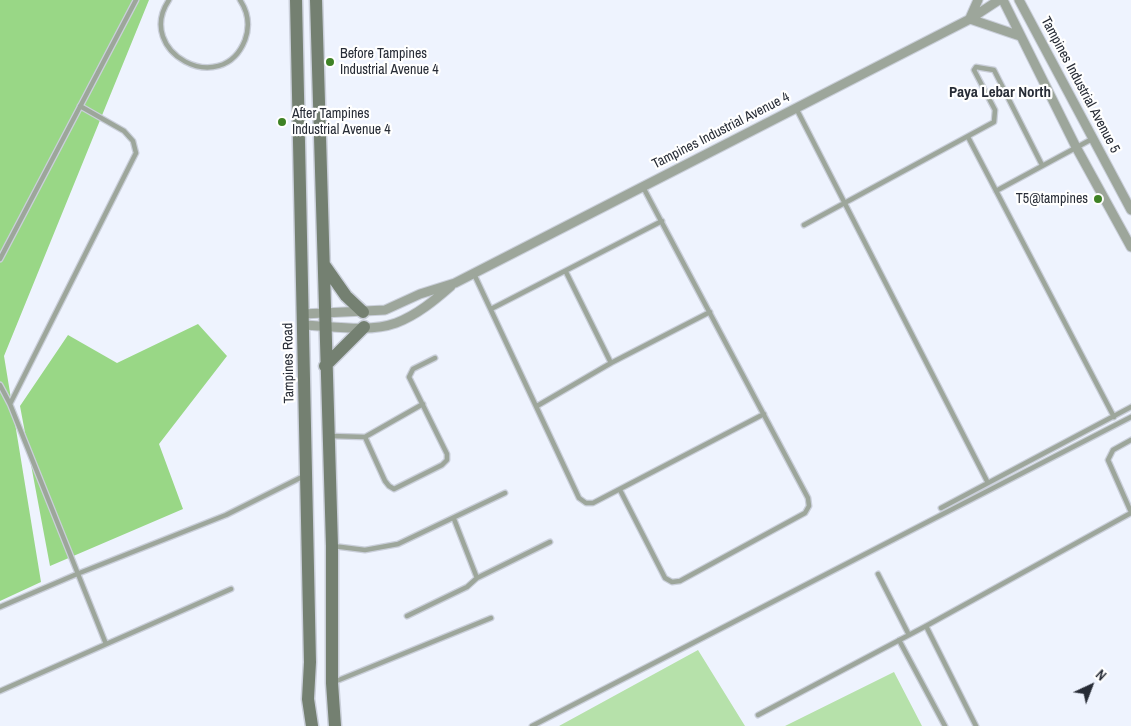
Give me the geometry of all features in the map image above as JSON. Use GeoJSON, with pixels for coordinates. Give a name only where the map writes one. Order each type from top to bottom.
{"type":"FeatureCollection","features":[{"type":"Feature","properties":{"kind":"main road","name":"Tampines Road"},"geometry":{"type":"LineString","coordinates":[[296,0],[307,474],[310,662],[308,699],[312,726]]}},
{"type":"Feature","properties":{"kind":"main road"},"geometry":{"type":"LineString","coordinates":[[316,0],[327,436],[332,546],[332,683],[335,726]]}},
{"type":"Feature","properties":{"kind":"main road"},"geometry":{"type":"LineString","coordinates":[[324,264],[341,291],[363,312]]}},
{"type":"Feature","properties":{"kind":"main road"},"geometry":{"type":"LineString","coordinates":[[325,366],[364,327]]}},
{"type":"Feature","properties":{"kind":"street"},"geometry":{"type":"LineString","coordinates":[[978,0],[970,18],[1020,36]]}},
{"type":"Feature","properties":{"kind":"street","name":"Tampines Industrial Avenue 4"},"geometry":{"type":"LineString","coordinates":[[325,320],[363,312],[385,310],[420,294],[455,283],[474,274],[970,18],[998,0]]}},
{"type":"Feature","properties":{"kind":"street"},"geometry":{"type":"LineString","coordinates":[[1003,0],[1076,147],[1131,247]]}},
{"type":"Feature","properties":{"kind":"street","name":"Tampines Industrial Avenue 5"},"geometry":{"type":"LineString","coordinates":[[1019,0],[1131,210]]}},
{"type":"Feature","properties":{"kind":"street","name":"Tampines Industrial Avenue 4"},"geometry":{"type":"LineString","coordinates":[[303,320],[325,320],[364,327],[396,323],[426,307],[455,283]]}},
{"type":"Feature","properties":{"kind":"lane"},"geometry":{"type":"LineString","coordinates":[[0,258],[136,0]]}},
{"type":"Feature","properties":{"kind":"lane"},"geometry":{"type":"LineString","coordinates":[[169,0],[161,20],[163,36],[169,49],[187,63],[209,68],[222,64],[234,57],[242,46],[247,34],[248,20],[240,0]]}},
{"type":"Feature","properties":{"kind":"lane"},"geometry":{"type":"LineString","coordinates":[[804,225],[989,126],[996,118],[995,110],[974,70],[976,67],[991,68],[1042,166]]}},
{"type":"Feature","properties":{"kind":"lane"},"geometry":{"type":"LineString","coordinates":[[10,404],[136,153],[133,141],[124,131],[80,106]]}},
{"type":"Feature","properties":{"kind":"lane"},"geometry":{"type":"LineString","coordinates":[[796,108],[988,483]]}},
{"type":"Feature","properties":{"kind":"lane"},"geometry":{"type":"LineString","coordinates":[[968,137],[1114,417]]}},
{"type":"Feature","properties":{"kind":"lane"},"geometry":{"type":"LineString","coordinates":[[996,191],[1094,138]]}},
{"type":"Feature","properties":{"kind":"lane"},"geometry":{"type":"LineString","coordinates":[[620,490],[665,578],[672,582],[680,581],[805,513],[809,506],[808,498],[643,186]]}},
{"type":"Feature","properties":{"kind":"lane"},"geometry":{"type":"LineString","coordinates":[[491,310],[662,221]]}},
{"type":"Feature","properties":{"kind":"lane"},"geometry":{"type":"LineString","coordinates":[[566,272],[611,363]]}},
{"type":"Feature","properties":{"kind":"lane"},"geometry":{"type":"LineString","coordinates":[[474,274],[580,498],[586,503],[593,503],[620,490],[764,414]]}},
{"type":"Feature","properties":{"kind":"lane"},"geometry":{"type":"LineString","coordinates":[[537,406],[611,363],[710,312]]}},
{"type":"Feature","properties":{"kind":"lane"},"geometry":{"type":"LineString","coordinates":[[365,437],[385,481],[388,486],[394,489],[442,465],[447,460],[447,454],[409,377],[410,372],[435,358]]}},
{"type":"Feature","properties":{"kind":"lane"},"geometry":{"type":"LineString","coordinates":[[0,385],[10,404],[106,644]]}},
{"type":"Feature","properties":{"kind":"lane"},"geometry":{"type":"LineString","coordinates":[[327,436],[365,437],[423,404]]}},
{"type":"Feature","properties":{"kind":"lane"},"geometry":{"type":"LineString","coordinates":[[940,508],[1131,407]]}},
{"type":"Feature","properties":{"kind":"lane"},"geometry":{"type":"LineString","coordinates":[[532,726],[1131,417]]}},
{"type":"Feature","properties":{"kind":"lane"},"geometry":{"type":"LineString","coordinates":[[758,715],[926,626],[1131,512],[1108,460],[1113,450],[1131,440]]}},
{"type":"Feature","properties":{"kind":"lane"},"geometry":{"type":"LineString","coordinates":[[0,607],[77,574],[226,515],[307,474]]}},
{"type":"Feature","properties":{"kind":"lane"},"geometry":{"type":"LineString","coordinates":[[332,546],[366,550],[398,544],[454,519],[505,493]]}},
{"type":"Feature","properties":{"kind":"lane"},"geometry":{"type":"LineString","coordinates":[[454,519],[477,578]]}},
{"type":"Feature","properties":{"kind":"lane"},"geometry":{"type":"LineString","coordinates":[[407,616],[467,587],[477,578],[550,542]]}},
{"type":"Feature","properties":{"kind":"lane"},"geometry":{"type":"LineString","coordinates":[[878,574],[909,635]]}},
{"type":"Feature","properties":{"kind":"lane"},"geometry":{"type":"LineString","coordinates":[[0,691],[231,589]]}},
{"type":"Feature","properties":{"kind":"lane"},"geometry":{"type":"LineString","coordinates":[[332,683],[491,618]]}},
{"type":"Feature","properties":{"kind":"lane"},"geometry":{"type":"LineString","coordinates":[[926,626],[976,726]]}},
{"type":"Feature","properties":{"kind":"lane"},"geometry":{"type":"LineString","coordinates":[[899,640],[944,726]]}},
{"type":"Feature","properties":{"kind":"green space"},"geometry":{"type":"Polygon","coordinates":[[[0,0],[149,0],[4,356],[41,582],[0,601],[0,0]]]}},
{"type":"Feature","properties":{"kind":"green space"},"geometry":{"type":"Polygon","coordinates":[[[198,324],[227,356],[159,444],[183,509],[50,566],[20,406],[68,335],[117,363],[198,324]]]}},
{"type":"Feature","properties":{"kind":"green space"},"geometry":{"type":"Polygon","coordinates":[[[698,650],[745,726],[559,726],[698,650]]]}},
{"type":"Feature","properties":{"kind":"green space"},"geometry":{"type":"Polygon","coordinates":[[[894,672],[922,726],[785,726],[894,672]]]}},
{"type":"Feature","properties":{"kind":"place","name":"Before Tampines Industrial Avenue 4"},"geometry":{"type":"Point","coordinates":[330,62]}},
{"type":"Feature","properties":{"kind":"place","name":"After Tampines Industrial Avenue 4"},"geometry":{"type":"Point","coordinates":[282,122]}},
{"type":"Feature","properties":{"kind":"place","name":"T5@tampines"},"geometry":{"type":"Point","coordinates":[1098,199]}},
{"type":"Feature","properties":{"kind":"district","name":"Paya Lebar North"},"geometry":{"type":"Point","coordinates":[1000,93]}}]}
